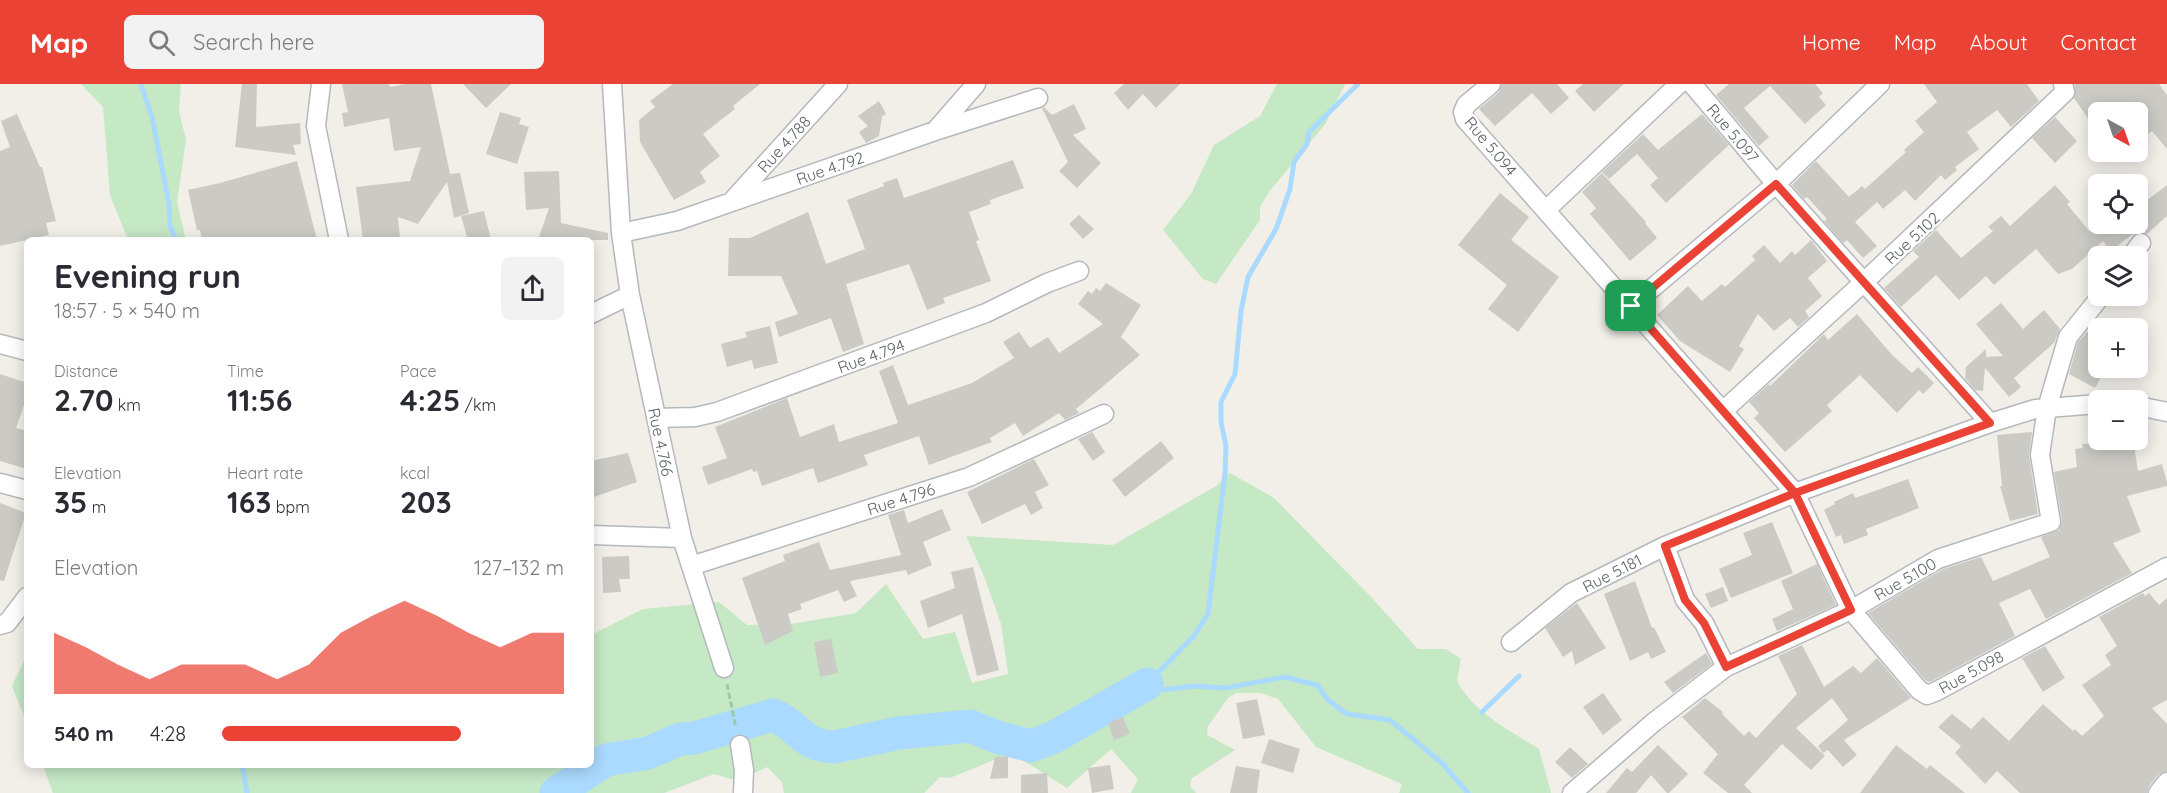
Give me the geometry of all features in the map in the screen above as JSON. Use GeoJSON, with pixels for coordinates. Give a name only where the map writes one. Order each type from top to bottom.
{"type":"FeatureCollection","features":[{"type":"Feature","properties":{"kind":"street"},"geometry":{"type":"LineString","coordinates":[[321,84],[316,126],[338,237]]}},
{"type":"Feature","properties":{"kind":"street","name":"Rue 4.766"},"geometry":{"type":"LineString","coordinates":[[612,84],[621,232],[630,295],[682,538],[724,668]]}},
{"type":"Feature","properties":{"kind":"street","name":"Rue 4.788"},"geometry":{"type":"LineString","coordinates":[[730,203],[838,84]]}},
{"type":"Feature","properties":{"kind":"street"},"geometry":{"type":"LineString","coordinates":[[934,131],[976,84]]}},
{"type":"Feature","properties":{"kind":"street","name":"Rue 5.094"},"geometry":{"type":"LineString","coordinates":[[1491,84],[1466,105],[1463,112],[1465,119],[1631,306]]}},
{"type":"Feature","properties":{"kind":"street"},"geometry":{"type":"LineString","coordinates":[[1546,210],[1679,84]]}},
{"type":"Feature","properties":{"kind":"street","name":"Rue 5.097"},"geometry":{"type":"LineString","coordinates":[[1692,84],[1776,184],[1990,423]]}},
{"type":"Feature","properties":{"kind":"street"},"geometry":{"type":"LineString","coordinates":[[1631,306],[1776,184],[1880,84]]}},
{"type":"Feature","properties":{"kind":"street","name":"Rue 5.102"},"geometry":{"type":"LineString","coordinates":[[1724,411],[2065,92],[2063,84]]}},
{"type":"Feature","properties":{"kind":"street","name":"Rue 4.792"},"geometry":{"type":"LineString","coordinates":[[621,232],[677,221],[934,131],[1038,98]]}},
{"type":"Feature","properties":{"kind":"street","name":"Rue 4.794"},"geometry":{"type":"LineString","coordinates":[[656,418],[695,417],[717,412],[986,313],[1047,283],[1080,271]]}},
{"type":"Feature","properties":{"kind":"street"},"geometry":{"type":"LineString","coordinates":[[594,313],[630,295]]}},
{"type":"Feature","properties":{"kind":"street","name":"Rue 5.098"},"geometry":{"type":"LineString","coordinates":[[1631,306],[1795,493],[1851,610],[1919,690],[1927,695],[2167,567]]}},
{"type":"Feature","properties":{"kind":"street","name":"Rue 5.100"},"geometry":{"type":"LineString","coordinates":[[1572,793],[1654,722],[1726,667],[1851,610],[1938,559],[2051,522],[2040,455],[2048,408],[2068,337],[2093,306]]}},
{"type":"Feature","properties":{"kind":"street"},"geometry":{"type":"LineString","coordinates":[[0,344],[24,350]]}},
{"type":"Feature","properties":{"kind":"street","name":"Rue 5.181"},"geometry":{"type":"LineString","coordinates":[[1511,642],[1571,593],[1665,546],[1795,493],[1990,423],[2035,409],[2088,405]]}},
{"type":"Feature","properties":{"kind":"street"},"geometry":{"type":"LineString","coordinates":[[2148,408],[2167,412]]}},
{"type":"Feature","properties":{"kind":"street","name":"Rue 4.796"},"geometry":{"type":"LineString","coordinates":[[691,566],[969,477],[1104,414]]}},
{"type":"Feature","properties":{"kind":"street"},"geometry":{"type":"LineString","coordinates":[[0,483],[24,489]]}},
{"type":"Feature","properties":{"kind":"street"},"geometry":{"type":"LineString","coordinates":[[594,535],[682,538]]}},
{"type":"Feature","properties":{"kind":"street"},"geometry":{"type":"LineString","coordinates":[[1665,546],[1685,600],[1704,623],[1726,667]]}},
{"type":"Feature","properties":{"kind":"street"},"geometry":{"type":"LineString","coordinates":[[0,625],[7,623],[24,601]]}},
{"type":"Feature","properties":{"kind":"street"},"geometry":{"type":"LineString","coordinates":[[740,745],[744,770],[743,793]]}},
{"type":"Feature","properties":{"kind":"street"},"geometry":{"type":"LineString","coordinates":[[2158,793],[2167,782]]}},
{"type":"Feature","properties":{"kind":"path"},"geometry":{"type":"LineString","coordinates":[[724,668],[740,745]]}},
{"type":"Feature","properties":{"kind":"green space"},"geometry":{"type":"Polygon","coordinates":[[[81,84],[181,84],[179,111],[186,140],[177,202],[185,237],[127,237],[110,195],[103,107],[81,84]]]}},
{"type":"Feature","properties":{"kind":"green space"},"geometry":{"type":"Polygon","coordinates":[[[1277,84],[1345,84],[1326,123],[1269,192],[1260,207],[1260,220],[1216,284],[1203,279],[1163,230],[1191,194],[1214,145],[1260,116],[1277,84]]]}},
{"type":"Feature","properties":{"kind":"green space"},"geometry":{"type":"Polygon","coordinates":[[[1230,473],[1274,498],[1371,597],[1418,649],[1446,649],[1461,659],[1457,681],[1464,692],[1493,720],[1539,749],[1551,793],[1399,793],[1402,784],[1316,747],[1278,699],[1261,693],[1236,693],[1228,698],[1208,726],[1207,735],[1235,750],[1192,778],[1190,786],[1196,793],[1131,793],[1138,779],[1111,749],[1067,788],[1011,753],[950,778],[940,777],[924,793],[784,793],[782,782],[767,767],[738,781],[714,774],[664,793],[53,793],[44,768],[594,768],[594,634],[643,609],[719,602],[747,625],[791,624],[856,613],[886,584],[923,639],[955,632],[972,683],[1008,674],[1001,624],[984,576],[966,536],[1113,545],[1216,486],[1230,473]]]}},
{"type":"Feature","properties":{"kind":"green space"},"geometry":{"type":"Polygon","coordinates":[[[24,660],[24,716],[12,686],[24,660]]]}},
{"type":"Feature","properties":{"kind":"building"},"geometry":{"type":"Polygon","coordinates":[[[242,84],[257,84],[256,127],[300,123],[301,144],[293,145],[296,155],[235,147],[242,84]]]}},
{"type":"Feature","properties":{"kind":"building"},"geometry":{"type":"Polygon","coordinates":[[[342,84],[389,84],[390,87],[405,84],[431,84],[450,174],[460,173],[469,213],[454,218],[447,182],[418,224],[398,217],[400,237],[363,237],[356,187],[410,181],[421,147],[394,151],[389,118],[344,127],[342,113],[348,112],[342,84]]]}},
{"type":"Feature","properties":{"kind":"building"},"geometry":{"type":"Polygon","coordinates":[[[463,84],[511,84],[486,108],[463,84]]]}},
{"type":"Feature","properties":{"kind":"building"},"geometry":{"type":"Polygon","coordinates":[[[673,84],[760,84],[733,106],[735,109],[703,134],[720,156],[700,172],[706,182],[674,200],[640,142],[639,120],[655,107],[650,101],[673,84]]]}},
{"type":"Feature","properties":{"kind":"building"},"geometry":{"type":"Polygon","coordinates":[[[1124,84],[1180,84],[1156,108],[1143,94],[1128,110],[1114,93],[1124,84]]]}},
{"type":"Feature","properties":{"kind":"building"},"geometry":{"type":"Polygon","coordinates":[[[1502,84],[1557,84],[1569,98],[1551,114],[1532,93],[1495,126],[1479,109],[1499,92],[1502,84]]]}},
{"type":"Feature","properties":{"kind":"building"},"geometry":{"type":"Polygon","coordinates":[[[1583,84],[1624,84],[1594,112],[1575,91],[1583,84]]]}},
{"type":"Feature","properties":{"kind":"building"},"geometry":{"type":"Polygon","coordinates":[[[1729,84],[1815,84],[1823,93],[1819,97],[1826,105],[1805,124],[1770,86],[1744,108],[1769,137],[1759,146],[1716,95],[1729,84]]]}},
{"type":"Feature","properties":{"kind":"building"},"geometry":{"type":"Polygon","coordinates":[[[1924,84],[2027,84],[2039,101],[2011,127],[1997,110],[1967,132],[1979,149],[1955,167],[1957,170],[1945,180],[1941,175],[1915,201],[1905,190],[1883,209],[1877,202],[1855,222],[1877,246],[1863,258],[1847,240],[1843,243],[1824,221],[1827,219],[1807,197],[1804,199],[1792,185],[1816,161],[1849,197],[1862,186],[1865,189],[1906,152],[1904,150],[1924,132],[1915,121],[1937,102],[1924,84]]]}},
{"type":"Feature","properties":{"kind":"building"},"geometry":{"type":"Polygon","coordinates":[[[2075,84],[2159,84],[2167,95],[2167,149],[2152,131],[2148,134],[2148,102],[2088,102],[2088,118],[2074,98],[2075,84]]]}},
{"type":"Feature","properties":{"kind":"building"},"geometry":{"type":"Polygon","coordinates":[[[879,101],[886,114],[868,126],[858,116],[879,101]]]}},
{"type":"Feature","properties":{"kind":"building"},"geometry":{"type":"Polygon","coordinates":[[[1074,104],[1086,129],[1073,135],[1101,163],[1077,188],[1059,171],[1068,162],[1042,108],[1044,107],[1052,115],[1074,104]]]}},
{"type":"Feature","properties":{"kind":"building"},"geometry":{"type":"Polygon","coordinates":[[[500,112],[521,118],[519,124],[529,127],[517,164],[486,154],[500,112]]]}},
{"type":"Feature","properties":{"kind":"building"},"geometry":{"type":"Polygon","coordinates":[[[17,114],[40,167],[42,167],[56,221],[46,223],[49,235],[24,237],[24,241],[0,246],[0,151],[10,147],[1,121],[17,114]]]}},
{"type":"Feature","properties":{"kind":"building"},"geometry":{"type":"Polygon","coordinates":[[[1702,114],[1729,145],[1666,203],[1650,185],[1658,178],[1637,154],[1609,179],[1602,172],[1643,134],[1658,150],[1702,114]]]}},
{"type":"Feature","properties":{"kind":"building"},"geometry":{"type":"Polygon","coordinates":[[[882,117],[879,136],[866,143],[859,132],[882,117]]]}},
{"type":"Feature","properties":{"kind":"building"},"geometry":{"type":"Polygon","coordinates":[[[2055,117],[2077,141],[2055,163],[2032,138],[2055,117]]]}},
{"type":"Feature","properties":{"kind":"building"},"geometry":{"type":"Polygon","coordinates":[[[1013,160],[1024,188],[990,200],[991,204],[969,212],[979,240],[976,241],[991,281],[943,298],[945,303],[927,310],[909,264],[846,284],[864,344],[843,352],[831,318],[779,337],[775,322],[798,314],[781,276],[728,276],[729,238],[750,238],[808,212],[826,264],[865,249],[847,200],[884,186],[883,183],[897,178],[904,198],[1013,160]]]}},
{"type":"Feature","properties":{"kind":"building"},"geometry":{"type":"Polygon","coordinates":[[[297,161],[316,237],[201,237],[200,230],[197,230],[188,190],[297,161]]]}},
{"type":"Feature","properties":{"kind":"building"},"geometry":{"type":"Polygon","coordinates":[[[559,171],[561,223],[608,233],[608,240],[594,240],[594,237],[539,237],[549,208],[526,210],[524,172],[559,171]]]}},
{"type":"Feature","properties":{"kind":"building"},"geometry":{"type":"Polygon","coordinates":[[[1602,173],[1646,222],[1657,238],[1630,261],[1590,214],[1596,208],[1582,192],[1602,173]]]}},
{"type":"Feature","properties":{"kind":"building"},"geometry":{"type":"Polygon","coordinates":[[[2055,185],[2070,202],[2067,204],[2088,230],[2088,234],[2133,234],[2117,246],[2106,246],[2103,241],[2097,246],[2088,246],[2088,255],[2072,269],[2058,274],[2036,249],[1994,285],[1986,276],[1959,300],[1936,275],[1901,307],[1884,288],[1919,257],[1913,251],[1936,230],[1961,258],[1993,231],[1988,227],[2001,216],[2010,226],[2055,185]]]}},
{"type":"Feature","properties":{"kind":"building"},"geometry":{"type":"Polygon","coordinates":[[[2167,185],[2167,216],[2148,233],[2148,199],[2167,185]]]}},
{"type":"Feature","properties":{"kind":"building"},"geometry":{"type":"Polygon","coordinates":[[[1500,193],[1529,217],[1511,240],[1559,277],[1518,332],[1488,309],[1507,285],[1458,245],[1500,193]]]}},
{"type":"Feature","properties":{"kind":"building"},"geometry":{"type":"Polygon","coordinates":[[[484,211],[490,237],[467,237],[461,216],[484,211]]]}},
{"type":"Feature","properties":{"kind":"building"},"geometry":{"type":"Polygon","coordinates":[[[1079,215],[1094,229],[1083,239],[1069,224],[1079,215]]]}},
{"type":"Feature","properties":{"kind":"building"},"geometry":{"type":"Polygon","coordinates":[[[1811,240],[1827,261],[1808,278],[1822,296],[1805,311],[1809,317],[1798,327],[1790,318],[1774,331],[1758,314],[1739,346],[1744,349],[1730,372],[1680,341],[1657,315],[1688,286],[1702,301],[1722,284],[1725,287],[1755,260],[1752,256],[1764,245],[1780,263],[1792,251],[1795,255],[1811,240]]]}},
{"type":"Feature","properties":{"kind":"building"},"geometry":{"type":"Polygon","coordinates":[[[1106,283],[1141,305],[1121,337],[1140,355],[1076,409],[1079,413],[1065,420],[1059,413],[1023,436],[1015,423],[990,438],[992,442],[929,465],[919,436],[864,455],[868,465],[818,483],[813,468],[762,486],[757,471],[753,472],[752,469],[708,485],[702,467],[727,458],[715,427],[787,398],[800,437],[834,424],[839,442],[898,423],[879,371],[893,365],[908,405],[972,383],[1014,358],[1003,342],[1019,332],[1030,348],[1048,337],[1059,353],[1103,324],[1078,304],[1088,291],[1092,294],[1096,288],[1100,291],[1106,283]]]}},
{"type":"Feature","properties":{"kind":"building"},"geometry":{"type":"Polygon","coordinates":[[[2001,303],[2023,329],[2044,310],[2060,329],[2054,343],[2014,378],[2021,387],[2009,397],[1985,368],[1983,391],[1975,390],[1965,378],[1966,367],[1986,349],[1986,357],[2003,356],[1976,324],[2001,303]]]}},
{"type":"Feature","properties":{"kind":"building"},"geometry":{"type":"Polygon","coordinates":[[[1857,314],[1892,355],[1912,373],[1918,367],[1934,383],[1923,394],[1919,390],[1897,413],[1860,375],[1827,405],[1832,411],[1785,452],[1754,418],[1759,413],[1749,402],[1769,384],[1770,386],[1824,334],[1828,340],[1857,314]]]}},
{"type":"Feature","properties":{"kind":"building"},"geometry":{"type":"Polygon","coordinates":[[[770,326],[778,363],[754,369],[752,360],[727,367],[721,344],[747,337],[745,332],[770,326]]]}},
{"type":"Feature","properties":{"kind":"building"},"geometry":{"type":"Polygon","coordinates":[[[2088,332],[2088,378],[2100,378],[2095,388],[2069,374],[2078,342],[2088,332]]]}},
{"type":"Feature","properties":{"kind":"building"},"geometry":{"type":"Polygon","coordinates":[[[0,374],[24,382],[24,405],[16,428],[24,430],[24,468],[0,461],[0,374]]]}},
{"type":"Feature","properties":{"kind":"building"},"geometry":{"type":"Polygon","coordinates":[[[1092,432],[1105,452],[1093,461],[1078,439],[1092,432]]]}},
{"type":"Feature","properties":{"kind":"building"},"geometry":{"type":"Polygon","coordinates":[[[2032,432],[2029,456],[2038,514],[2010,521],[2000,486],[2002,486],[1997,435],[2032,432]]]}},
{"type":"Feature","properties":{"kind":"building"},"geometry":{"type":"Polygon","coordinates":[[[1161,441],[1174,458],[1125,497],[1112,480],[1161,441]]]}},
{"type":"Feature","properties":{"kind":"building"},"geometry":{"type":"Polygon","coordinates":[[[2088,443],[2088,450],[2135,450],[2138,471],[2162,464],[2167,486],[2127,496],[2141,532],[2113,543],[2132,573],[2046,619],[2030,589],[1999,603],[2015,636],[1930,682],[1926,681],[1868,613],[1943,569],[1981,557],[1993,581],[2050,557],[2041,537],[2059,530],[2062,521],[2054,472],[2077,467],[2075,449],[2083,448],[2082,444],[2088,443]]]}},
{"type":"Feature","properties":{"kind":"building"},"geometry":{"type":"Polygon","coordinates":[[[628,453],[637,482],[594,497],[594,460],[628,453]]]}},
{"type":"Feature","properties":{"kind":"building"},"geometry":{"type":"Polygon","coordinates":[[[1034,459],[1049,485],[1035,492],[1043,508],[1031,515],[1025,504],[982,524],[967,492],[1034,459]]]}},
{"type":"Feature","properties":{"kind":"building"},"geometry":{"type":"Polygon","coordinates":[[[1908,479],[1919,508],[1866,529],[1868,535],[1844,544],[1841,535],[1836,537],[1824,510],[1835,504],[1834,502],[1853,493],[1855,498],[1908,479]]]}},
{"type":"Feature","properties":{"kind":"building"},"geometry":{"type":"Polygon","coordinates":[[[0,503],[24,512],[24,519],[4,581],[0,580],[0,503]]]}},
{"type":"Feature","properties":{"kind":"building"},"geometry":{"type":"Polygon","coordinates":[[[942,509],[951,530],[923,542],[932,565],[908,575],[906,570],[850,581],[857,596],[844,602],[838,590],[800,604],[802,609],[788,614],[793,631],[765,645],[742,578],[785,561],[783,555],[819,542],[830,570],[901,555],[888,515],[904,510],[908,523],[942,509]]]}},
{"type":"Feature","properties":{"kind":"building"},"geometry":{"type":"Polygon","coordinates":[[[1772,522],[1793,573],[1731,598],[1719,569],[1752,555],[1743,533],[1772,522]]]}},
{"type":"Feature","properties":{"kind":"building"},"geometry":{"type":"Polygon","coordinates":[[[629,556],[630,579],[619,579],[621,592],[603,593],[602,557],[629,556]]]}},
{"type":"Feature","properties":{"kind":"building"},"geometry":{"type":"Polygon","coordinates":[[[1817,564],[1836,605],[1777,631],[1772,619],[1793,609],[1781,581],[1817,564]]]}},
{"type":"Feature","properties":{"kind":"building"},"geometry":{"type":"Polygon","coordinates":[[[973,567],[999,670],[977,676],[962,614],[928,628],[920,601],[955,588],[951,572],[973,567]]]}},
{"type":"Feature","properties":{"kind":"building"},"geometry":{"type":"Polygon","coordinates":[[[1635,581],[1652,628],[1654,627],[1666,652],[1651,659],[1648,652],[1630,661],[1604,594],[1635,581]]]}},
{"type":"Feature","properties":{"kind":"building"},"geometry":{"type":"Polygon","coordinates":[[[1723,587],[1728,601],[1711,608],[1705,594],[1723,587]]]}},
{"type":"Feature","properties":{"kind":"building"},"geometry":{"type":"Polygon","coordinates":[[[2143,593],[2145,596],[2149,593],[2159,605],[2167,598],[2167,700],[2152,708],[2167,724],[2167,771],[2158,775],[2149,786],[2147,793],[2020,793],[1997,771],[1985,784],[1955,753],[1961,746],[1938,727],[1952,714],[1971,729],[1983,717],[2009,741],[2043,704],[2073,731],[2075,729],[2082,736],[2104,716],[2082,685],[2111,665],[2105,655],[2117,646],[2099,617],[2143,593]]]}},
{"type":"Feature","properties":{"kind":"building"},"geometry":{"type":"Polygon","coordinates":[[[1577,603],[1606,648],[1575,665],[1572,651],[1563,657],[1545,628],[1577,603]]]}},
{"type":"Feature","properties":{"kind":"building"},"geometry":{"type":"Polygon","coordinates":[[[831,639],[838,673],[820,677],[814,642],[831,639]]]}},
{"type":"Feature","properties":{"kind":"building"},"geometry":{"type":"Polygon","coordinates":[[[1802,645],[1824,687],[1853,666],[1861,673],[1877,658],[1911,698],[1844,740],[1857,755],[1843,767],[1828,750],[1823,753],[1818,746],[1848,720],[1832,698],[1796,728],[1825,756],[1811,770],[1782,744],[1744,785],[1752,793],[1728,793],[1703,773],[1718,754],[1682,717],[1705,698],[1723,712],[1722,714],[1744,736],[1749,731],[1756,738],[1797,694],[1778,656],[1802,645]]]}},
{"type":"Feature","properties":{"kind":"building"},"geometry":{"type":"Polygon","coordinates":[[[2045,646],[2065,678],[2043,692],[2022,658],[2045,646]]]}},
{"type":"Feature","properties":{"kind":"building"},"geometry":{"type":"Polygon","coordinates":[[[1706,653],[1712,664],[1673,693],[1664,682],[1706,653]]]}},
{"type":"Feature","properties":{"kind":"building"},"geometry":{"type":"Polygon","coordinates":[[[1603,693],[1622,720],[1603,735],[1583,707],[1603,693]]]}},
{"type":"Feature","properties":{"kind":"building"},"geometry":{"type":"Polygon","coordinates":[[[1257,699],[1265,735],[1243,739],[1236,703],[1257,699]]]}},
{"type":"Feature","properties":{"kind":"building"},"geometry":{"type":"Polygon","coordinates":[[[1123,717],[1130,734],[1114,740],[1108,723],[1123,717]]]}},
{"type":"Feature","properties":{"kind":"building"},"geometry":{"type":"Polygon","coordinates":[[[1269,739],[1300,749],[1293,773],[1261,763],[1269,739]]]}},
{"type":"Feature","properties":{"kind":"building"},"geometry":{"type":"Polygon","coordinates":[[[1658,745],[1688,774],[1669,793],[1651,775],[1636,793],[1606,793],[1627,768],[1632,772],[1658,745]]]}},
{"type":"Feature","properties":{"kind":"building"},"geometry":{"type":"Polygon","coordinates":[[[1896,745],[1927,769],[1930,765],[1965,793],[1860,793],[1896,745]]]}},
{"type":"Feature","properties":{"kind":"building"},"geometry":{"type":"Polygon","coordinates":[[[1570,747],[1588,764],[1572,778],[1555,762],[1570,747]]]}},
{"type":"Feature","properties":{"kind":"building"},"geometry":{"type":"Polygon","coordinates":[[[1008,756],[1008,778],[990,779],[995,757],[1008,756]]]}},
{"type":"Feature","properties":{"kind":"building"},"geometry":{"type":"Polygon","coordinates":[[[1110,765],[1114,789],[1092,793],[1088,768],[1110,765]]]}},
{"type":"Feature","properties":{"kind":"building"},"geometry":{"type":"Polygon","coordinates":[[[1236,766],[1260,770],[1257,793],[1230,793],[1236,766]]]}},
{"type":"Feature","properties":{"kind":"building"},"geometry":{"type":"Polygon","coordinates":[[[1047,773],[1048,793],[1021,793],[1021,775],[1047,773]]]}},
{"type":"Feature","properties":{"kind":"waterway"},"geometry":{"type":"LineString","coordinates":[[141,84],[152,117],[169,204],[170,226],[175,237]]}},
{"type":"Feature","properties":{"kind":"waterway"},"geometry":{"type":"LineString","coordinates":[[1358,84],[1309,132],[1307,144],[1294,162],[1290,189],[1276,229],[1248,277],[1241,311],[1235,374],[1221,402],[1221,422],[1226,446],[1225,473],[1208,614],[1194,636],[1147,684],[1163,690],[1193,686],[1225,688],[1285,677],[1317,685],[1328,700],[1347,714],[1390,720],[1442,763],[1468,793]]}},
{"type":"Feature","properties":{"kind":"waterway"},"geometry":{"type":"LineString","coordinates":[[1482,712],[1519,676]]}},
{"type":"Feature","properties":{"kind":"waterway"},"geometry":{"type":"LineString","coordinates":[[594,768],[606,760],[648,753],[680,739],[694,738],[773,715],[782,719],[807,739],[823,746],[834,747],[899,733],[970,726],[997,737],[1031,746],[1054,737],[1147,684]]}},
{"type":"Feature","properties":{"kind":"waterway"},"geometry":{"type":"LineString","coordinates":[[243,768],[247,793]]}},
{"type":"Feature","properties":{"kind":"waterway"},"geometry":{"type":"LineString","coordinates":[[556,793],[594,768]]}},
{"type":"Feature","properties":{"kind":"route"},"geometry":{"type":"LineString","coordinates":[[1631,306],[1776,184],[1990,423],[1795,493],[1851,610],[1726,667],[1704,623],[1685,600],[1665,546],[1795,493],[1631,306]]}}]}
